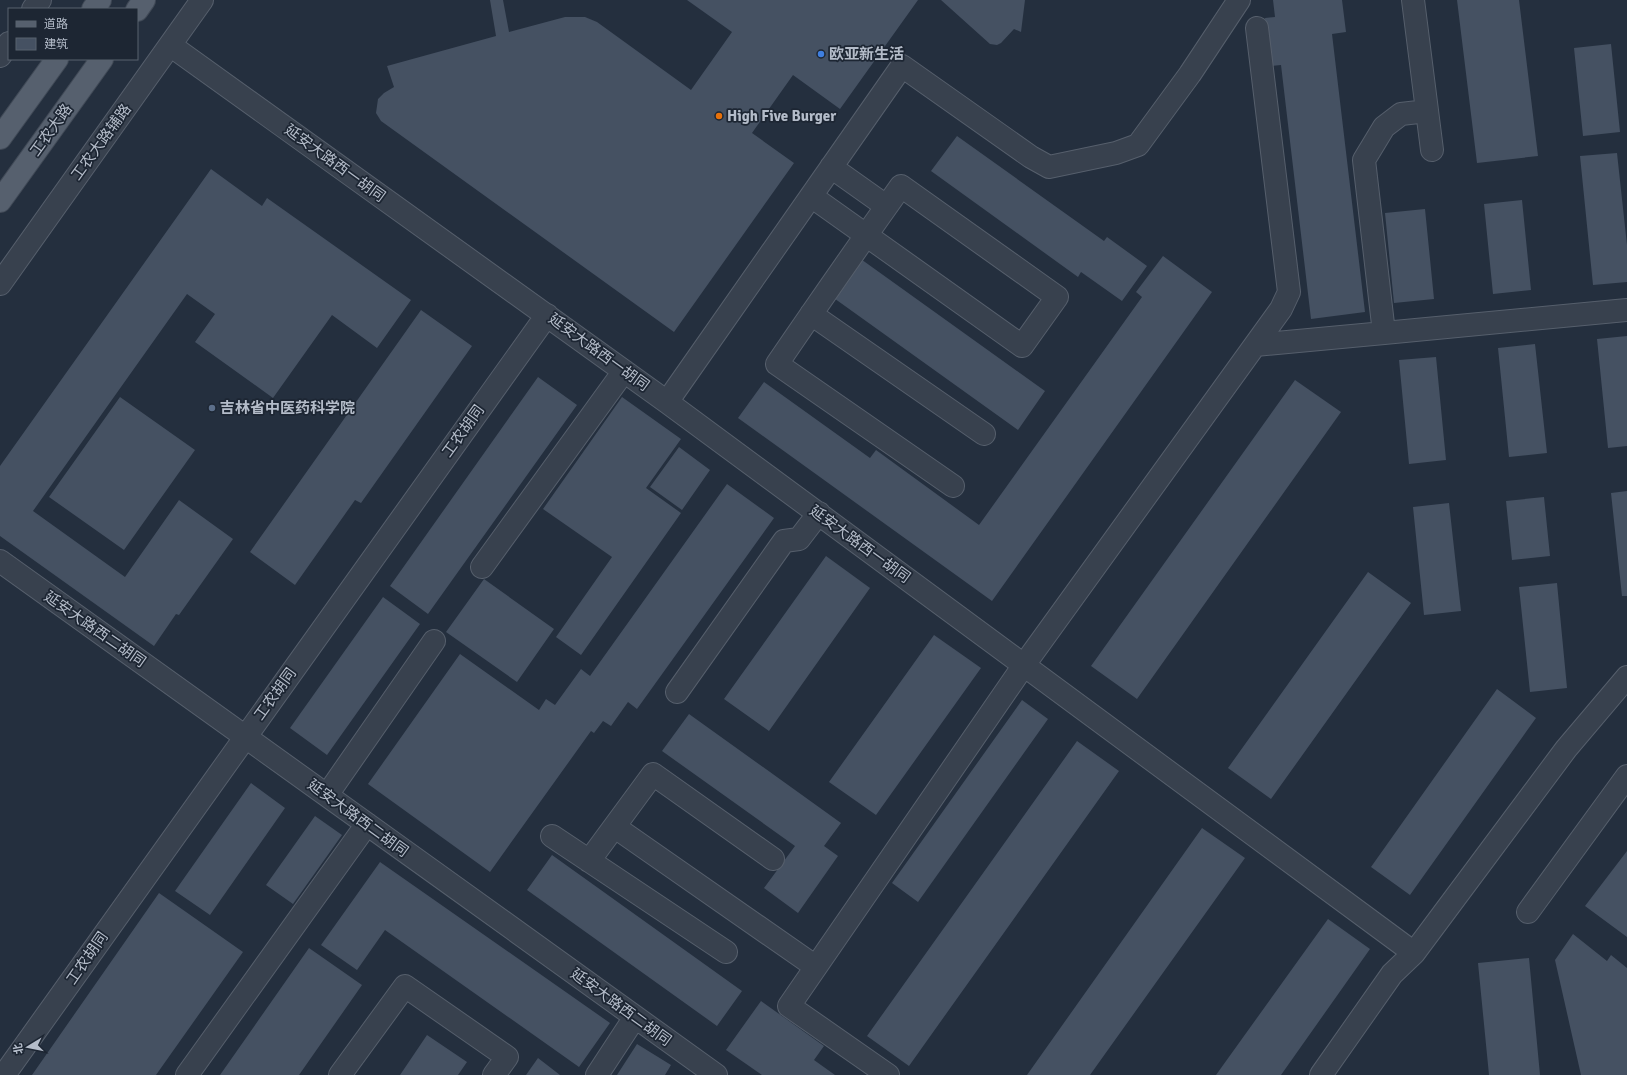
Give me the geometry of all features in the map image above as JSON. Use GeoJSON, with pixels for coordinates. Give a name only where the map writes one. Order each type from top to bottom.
{"type":"FeatureCollection","features":[{"type":"Feature","properties":{"kind":"main road"},"geometry":{"type":"LineString","coordinates":[[94,8],[100,0]]}},
{"type":"Feature","properties":{"kind":"main road"},"geometry":{"type":"LineString","coordinates":[[138,9],[144,0]]}},
{"type":"Feature","properties":{"kind":"main road"},"geometry":{"type":"LineString","coordinates":[[0,138],[56,60]]}},
{"type":"Feature","properties":{"kind":"main road","name":"工农大路"},"geometry":{"type":"LineString","coordinates":[[0,201],[101,60]]}},
{"type":"Feature","properties":{"kind":"street"},"geometry":{"type":"LineString","coordinates":[[34,8],[40,0]]}},
{"type":"Feature","properties":{"kind":"street","name":"工农大路辅路"},"geometry":{"type":"LineString","coordinates":[[0,284],[202,0]]}},
{"type":"Feature","properties":{"kind":"street"},"geometry":{"type":"LineString","coordinates":[[667,402],[902,66],[1031,157],[1049,167],[1116,153],[1138,144],[1190,74],[1239,0]]}},
{"type":"Feature","properties":{"kind":"street"},"geometry":{"type":"LineString","coordinates":[[1413,0],[1432,150]]}},
{"type":"Feature","properties":{"kind":"street"},"geometry":{"type":"LineString","coordinates":[[888,1075],[789,1006],[1024,665],[1281,309],[1290,292],[1258,28]]}},
{"type":"Feature","properties":{"kind":"street"},"geometry":{"type":"LineString","coordinates":[[0,56],[8,44]]}},
{"type":"Feature","properties":{"kind":"street","name":"延安大路西一胡同"},"geometry":{"type":"LineString","coordinates":[[170,45],[667,402],[1414,953]]}},
{"type":"Feature","properties":{"kind":"street"},"geometry":{"type":"LineString","coordinates":[[1384,333],[1364,160],[1384,127],[1402,114],[1427,111]]}},
{"type":"Feature","properties":{"kind":"street"},"geometry":{"type":"LineString","coordinates":[[831,167],[886,206]]}},
{"type":"Feature","properties":{"kind":"street"},"geometry":{"type":"LineString","coordinates":[[811,196],[866,235],[1022,346],[1057,297],[900,186],[886,206],[866,235],[811,314],[777,364],[953,486]]}},
{"type":"Feature","properties":{"kind":"street"},"geometry":{"type":"LineString","coordinates":[[1255,345],[1627,310]]}},
{"type":"Feature","properties":{"kind":"street"},"geometry":{"type":"LineString","coordinates":[[811,314],[984,434]]}},
{"type":"Feature","properties":{"kind":"street","name":"工农胡同"},"geometry":{"type":"LineString","coordinates":[[4,1075],[547,315]]}},
{"type":"Feature","properties":{"kind":"street"},"geometry":{"type":"LineString","coordinates":[[482,567],[624,371]]}},
{"type":"Feature","properties":{"kind":"street"},"geometry":{"type":"LineString","coordinates":[[677,692],[784,541],[799,539],[819,513]]}},
{"type":"Feature","properties":{"kind":"street","name":"延安大路西二胡同"},"geometry":{"type":"LineString","coordinates":[[0,561],[246,735],[326,795],[716,1075]]}},
{"type":"Feature","properties":{"kind":"street"},"geometry":{"type":"LineString","coordinates":[[326,795],[434,641]]}},
{"type":"Feature","properties":{"kind":"street"},"geometry":{"type":"LineString","coordinates":[[1321,1075],[1392,974],[1414,953],[1566,749],[1627,677]]}},
{"type":"Feature","properties":{"kind":"street"},"geometry":{"type":"LineString","coordinates":[[589,861],[653,774],[773,859]]}},
{"type":"Feature","properties":{"kind":"street"},"geometry":{"type":"LineString","coordinates":[[1528,912],[1627,776]]}},
{"type":"Feature","properties":{"kind":"street"},"geometry":{"type":"LineString","coordinates":[[187,1075],[367,824]]}},
{"type":"Feature","properties":{"kind":"street"},"geometry":{"type":"LineString","coordinates":[[615,827],[816,966]]}},
{"type":"Feature","properties":{"kind":"street"},"geometry":{"type":"LineString","coordinates":[[552,836],[726,952]]}},
{"type":"Feature","properties":{"kind":"street"},"geometry":{"type":"LineString","coordinates":[[340,1075],[405,986],[507,1057],[494,1075]]}},
{"type":"Feature","properties":{"kind":"street"},"geometry":{"type":"LineString","coordinates":[[597,1075],[635,1017]]}},
{"type":"Feature","properties":{"kind":"building"},"geometry":{"type":"Polygon","coordinates":[[[490,0],[503,0],[509,32],[565,17],[585,17],[597,22],[691,90],[732,32],[687,0],[918,0],[840,109],[793,75],[752,133],[794,163],[674,332],[381,121],[376,113],[378,99],[394,87],[387,66],[496,36],[490,0]]]}},
{"type":"Feature","properties":{"kind":"building"},"geometry":{"type":"Polygon","coordinates":[[[941,0],[1025,0],[1021,32],[1014,29],[1001,43],[997,45],[990,44],[941,0]]]}},
{"type":"Feature","properties":{"kind":"building"},"geometry":{"type":"Polygon","coordinates":[[[1273,0],[1342,0],[1346,32],[1332,34],[1365,312],[1311,319],[1281,65],[1271,66],[1265,18],[1275,17],[1273,0]]]}},
{"type":"Feature","properties":{"kind":"building"},"geometry":{"type":"Polygon","coordinates":[[[1457,0],[1519,0],[1538,156],[1477,163],[1457,0]]]}},
{"type":"Feature","properties":{"kind":"building"},"geometry":{"type":"Polygon","coordinates":[[[1611,44],[1620,132],[1583,136],[1574,48],[1611,44]]]}},
{"type":"Feature","properties":{"kind":"building"},"geometry":{"type":"Polygon","coordinates":[[[957,136],[1104,241],[1107,237],[1147,266],[1122,301],[1081,272],[1078,277],[931,171],[957,136]]]}},
{"type":"Feature","properties":{"kind":"building"},"geometry":{"type":"Polygon","coordinates":[[[1617,153],[1627,245],[1627,282],[1593,285],[1580,156],[1617,153]]]}},
{"type":"Feature","properties":{"kind":"building"},"geometry":{"type":"Polygon","coordinates":[[[211,169],[262,206],[267,198],[411,300],[377,348],[332,315],[273,398],[195,342],[215,314],[187,294],[33,511],[125,577],[179,500],[233,539],[179,615],[176,614],[154,646],[0,536],[0,466],[211,169]]]}},
{"type":"Feature","properties":{"kind":"building"},"geometry":{"type":"Polygon","coordinates":[[[1522,200],[1531,290],[1493,294],[1484,204],[1522,200]]]}},
{"type":"Feature","properties":{"kind":"building"},"geometry":{"type":"Polygon","coordinates":[[[1425,209],[1434,299],[1394,303],[1385,213],[1425,209]]]}},
{"type":"Feature","properties":{"kind":"building"},"geometry":{"type":"Polygon","coordinates":[[[1163,256],[1212,292],[992,601],[738,418],[764,382],[870,458],[876,450],[979,525],[1142,297],[1136,292],[1163,256]]]}},
{"type":"Feature","properties":{"kind":"building"},"geometry":{"type":"Polygon","coordinates":[[[858,257],[1045,391],[1018,430],[831,296],[858,257]]]}},
{"type":"Feature","properties":{"kind":"building"},"geometry":{"type":"Polygon","coordinates":[[[421,310],[472,346],[361,503],[355,500],[295,585],[250,552],[421,310]]]}},
{"type":"Feature","properties":{"kind":"building"},"geometry":{"type":"Polygon","coordinates":[[[1627,336],[1627,446],[1608,448],[1597,339],[1627,336]]]}},
{"type":"Feature","properties":{"kind":"building"},"geometry":{"type":"Polygon","coordinates":[[[1535,344],[1547,453],[1509,457],[1498,348],[1535,344]]]}},
{"type":"Feature","properties":{"kind":"building"},"geometry":{"type":"Polygon","coordinates":[[[1436,357],[1446,460],[1409,464],[1399,360],[1436,357]]]}},
{"type":"Feature","properties":{"kind":"building"},"geometry":{"type":"Polygon","coordinates":[[[538,377],[577,405],[428,614],[390,586],[538,377]]]}},
{"type":"Feature","properties":{"kind":"building"},"geometry":{"type":"Polygon","coordinates":[[[1295,380],[1341,412],[1137,699],[1091,666],[1295,380]]]}},
{"type":"Feature","properties":{"kind":"building"},"geometry":{"type":"Polygon","coordinates":[[[120,397],[195,450],[124,550],[49,497],[120,397]]]}},
{"type":"Feature","properties":{"kind":"building"},"geometry":{"type":"Polygon","coordinates":[[[622,397],[681,439],[646,488],[681,513],[581,655],[556,637],[612,557],[543,509],[622,397]]]}},
{"type":"Feature","properties":{"kind":"building"},"geometry":{"type":"Polygon","coordinates":[[[679,447],[710,470],[682,510],[650,487],[679,447]]]}},
{"type":"Feature","properties":{"kind":"building"},"geometry":{"type":"Polygon","coordinates":[[[727,484],[774,518],[637,709],[628,702],[611,726],[603,721],[594,733],[591,731],[490,872],[368,784],[460,654],[539,710],[546,699],[555,705],[581,669],[590,676],[727,484]]]}},
{"type":"Feature","properties":{"kind":"building"},"geometry":{"type":"Polygon","coordinates":[[[1627,491],[1627,596],[1622,596],[1611,493],[1627,491]]]}},
{"type":"Feature","properties":{"kind":"building"},"geometry":{"type":"Polygon","coordinates":[[[1544,497],[1550,556],[1512,560],[1506,501],[1544,497]]]}},
{"type":"Feature","properties":{"kind":"building"},"geometry":{"type":"Polygon","coordinates":[[[1449,503],[1461,611],[1424,615],[1413,507],[1449,503]]]}},
{"type":"Feature","properties":{"kind":"building"},"geometry":{"type":"Polygon","coordinates":[[[826,556],[870,588],[769,731],[724,699],[826,556]]]}},
{"type":"Feature","properties":{"kind":"building"},"geometry":{"type":"Polygon","coordinates":[[[1368,572],[1411,603],[1271,799],[1228,768],[1368,572]]]}},
{"type":"Feature","properties":{"kind":"building"},"geometry":{"type":"Polygon","coordinates":[[[484,579],[554,629],[517,682],[446,632],[484,579]]]}},
{"type":"Feature","properties":{"kind":"building"},"geometry":{"type":"Polygon","coordinates":[[[1557,583],[1567,688],[1530,692],[1519,587],[1557,583]]]}},
{"type":"Feature","properties":{"kind":"building"},"geometry":{"type":"Polygon","coordinates":[[[383,597],[420,624],[327,755],[290,728],[383,597]]]}},
{"type":"Feature","properties":{"kind":"building"},"geometry":{"type":"Polygon","coordinates":[[[934,635],[981,668],[876,815],[829,782],[934,635]]]}},
{"type":"Feature","properties":{"kind":"building"},"geometry":{"type":"Polygon","coordinates":[[[1497,689],[1536,718],[1410,895],[1371,867],[1497,689]]]}},
{"type":"Feature","properties":{"kind":"building"},"geometry":{"type":"Polygon","coordinates":[[[1022,700],[1048,719],[918,902],[892,883],[1022,700]]]}},
{"type":"Feature","properties":{"kind":"building"},"geometry":{"type":"Polygon","coordinates":[[[689,714],[841,823],[824,846],[838,856],[798,913],[764,888],[795,846],[662,751],[689,714]]]}},
{"type":"Feature","properties":{"kind":"building"},"geometry":{"type":"Polygon","coordinates":[[[1077,741],[1119,771],[909,1066],[867,1036],[1077,741]]]}},
{"type":"Feature","properties":{"kind":"building"},"geometry":{"type":"Polygon","coordinates":[[[251,783],[285,808],[210,915],[175,891],[251,783]]]}},
{"type":"Feature","properties":{"kind":"building"},"geometry":{"type":"Polygon","coordinates":[[[315,816],[342,835],[293,904],[266,885],[315,816]]]}},
{"type":"Feature","properties":{"kind":"building"},"geometry":{"type":"Polygon","coordinates":[[[1202,828],[1245,858],[1090,1075],[1027,1075],[1202,828]]]}},
{"type":"Feature","properties":{"kind":"building"},"geometry":{"type":"Polygon","coordinates":[[[1627,851],[1627,937],[1585,906],[1627,851]]]}},
{"type":"Feature","properties":{"kind":"building"},"geometry":{"type":"Polygon","coordinates":[[[552,855],[742,991],[717,1026],[527,890],[552,855]]]}},
{"type":"Feature","properties":{"kind":"building"},"geometry":{"type":"Polygon","coordinates":[[[380,862],[610,1023],[579,1067],[385,930],[357,970],[321,945],[380,862]]]}},
{"type":"Feature","properties":{"kind":"building"},"geometry":{"type":"Polygon","coordinates":[[[159,893],[243,952],[156,1075],[32,1075],[159,893]]]}},
{"type":"Feature","properties":{"kind":"building"},"geometry":{"type":"Polygon","coordinates":[[[1328,919],[1370,949],[1281,1075],[1216,1075],[1328,919]]]}},
{"type":"Feature","properties":{"kind":"building"},"geometry":{"type":"Polygon","coordinates":[[[1573,934],[1607,961],[1611,955],[1627,968],[1627,1075],[1581,1075],[1555,960],[1573,934]]]}},
{"type":"Feature","properties":{"kind":"building"},"geometry":{"type":"Polygon","coordinates":[[[309,948],[362,985],[299,1075],[220,1075],[309,948]]]}},
{"type":"Feature","properties":{"kind":"building"},"geometry":{"type":"Polygon","coordinates":[[[1529,958],[1540,1075],[1489,1075],[1478,963],[1529,958]]]}},
{"type":"Feature","properties":{"kind":"building"},"geometry":{"type":"Polygon","coordinates":[[[761,1001],[824,1046],[814,1060],[835,1075],[762,1075],[726,1050],[761,1001]]]}},
{"type":"Feature","properties":{"kind":"building"},"geometry":{"type":"Polygon","coordinates":[[[427,1035],[467,1062],[458,1075],[400,1075],[427,1035]]]}},
{"type":"Feature","properties":{"kind":"building"},"geometry":{"type":"Polygon","coordinates":[[[637,1044],[671,1065],[665,1075],[617,1075],[637,1044]]]}},
{"type":"Feature","properties":{"kind":"building"},"geometry":{"type":"Polygon","coordinates":[[[538,1058],[560,1075],[526,1075],[538,1058]]]}},
{"type":"Feature","properties":{"kind":"place","name":"欧亚新生活"},"geometry":{"type":"Point","coordinates":[821,54]}},
{"type":"Feature","properties":{"kind":"place","name":"High Five Burger"},"geometry":{"type":"Point","coordinates":[719,116]}},
{"type":"Feature","properties":{"kind":"place","name":"吉林省中医药科学院"},"geometry":{"type":"Point","coordinates":[212,408]}}]}
